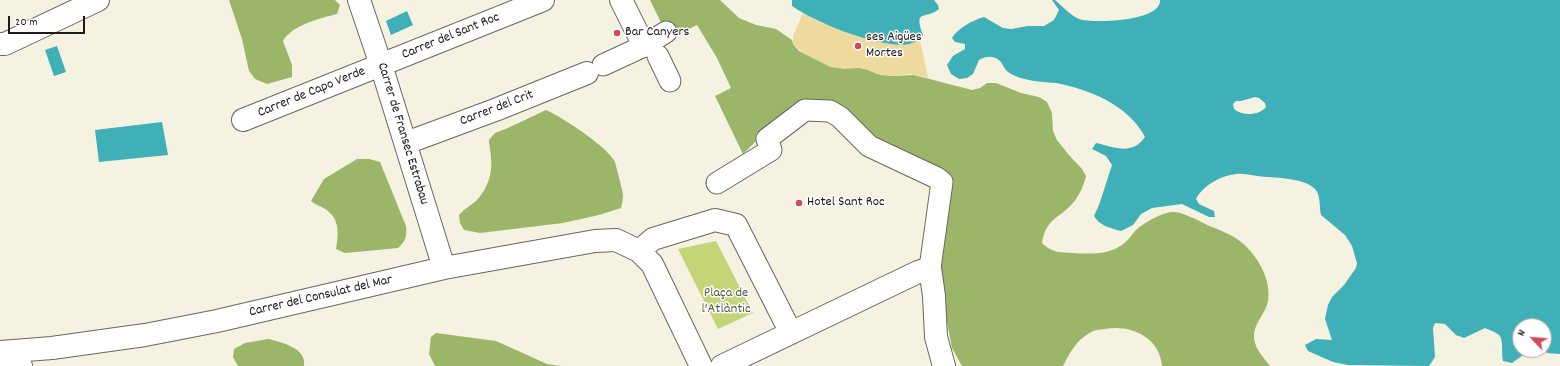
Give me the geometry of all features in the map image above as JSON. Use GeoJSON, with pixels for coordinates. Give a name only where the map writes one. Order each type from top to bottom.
{"type":"FeatureCollection","features":[{"type":"Feature","properties":{"kind":"street"},"geometry":{"type":"LineString","coordinates":[[0,44],[5,44],[98,0]]}},
{"type":"Feature","properties":{"kind":"street","name":"Carrer de Fransec Estrabau"},"geometry":{"type":"LineString","coordinates":[[359,0],[406,143],[444,268]]}},
{"type":"Feature","properties":{"kind":"street","name":"Carrer del Sant Roc"},"geometry":{"type":"LineString","coordinates":[[381,66],[543,0]]}},
{"type":"Feature","properties":{"kind":"street"},"geometry":{"type":"LineString","coordinates":[[621,0],[670,81]]}},
{"type":"Feature","properties":{"kind":"street"},"geometry":{"type":"LineString","coordinates":[[595,69],[651,51],[666,32]]}},
{"type":"Feature","properties":{"kind":"street","name":"Carrer de Capo Verde"},"geometry":{"type":"LineString","coordinates":[[243,120],[381,66]]}},
{"type":"Feature","properties":{"kind":"street","name":"Carrer del Crit"},"geometry":{"type":"LineString","coordinates":[[406,143],[495,110],[595,69]]}},
{"type":"Feature","properties":{"kind":"street"},"geometry":{"type":"LineString","coordinates":[[716,183],[771,150],[768,139],[805,110],[830,111],[840,117],[869,146],[937,178],[942,182],[930,268],[934,296],[936,337],[944,366]]}},
{"type":"Feature","properties":{"kind":"street"},"geometry":{"type":"LineString","coordinates":[[701,366],[652,264],[639,251],[653,239],[715,220],[736,225],[792,333]]}},
{"type":"Feature","properties":{"kind":"street","name":"Carrer del Consulat del Mar"},"geometry":{"type":"LineString","coordinates":[[0,352],[52,348],[144,335],[217,321],[444,268],[595,241],[616,240],[639,251]]}},
{"type":"Feature","properties":{"kind":"street"},"geometry":{"type":"LineString","coordinates":[[722,366],[918,272],[930,268]]}},
{"type":"Feature","properties":{"kind":"street"},"geometry":{"type":"LineString","coordinates":[[0,358],[21,366]]}},
{"type":"Feature","properties":{"kind":"green space"},"geometry":{"type":"Polygon","coordinates":[[[229,0],[335,0],[340,5],[337,14],[307,23],[287,35],[283,41],[292,65],[292,77],[267,84],[255,79],[249,71],[242,39],[229,0]]]}},
{"type":"Feature","properties":{"kind":"green space"},"geometry":{"type":"Polygon","coordinates":[[[650,0],[720,0],[739,18],[756,25],[776,29],[792,40],[793,44],[799,51],[831,67],[864,68],[881,75],[914,75],[972,90],[980,88],[987,83],[996,83],[1021,93],[1039,97],[1047,102],[1052,113],[1053,131],[1057,140],[1082,169],[1086,176],[1078,196],[1066,210],[1047,227],[1042,243],[1049,249],[1059,252],[1085,254],[1111,251],[1122,245],[1137,229],[1149,221],[1163,214],[1172,212],[1187,215],[1231,236],[1241,242],[1255,256],[1264,273],[1267,283],[1269,292],[1268,301],[1265,310],[1256,325],[1254,339],[1259,352],[1270,366],[1162,366],[1156,347],[1150,340],[1133,331],[1115,328],[1096,330],[1087,334],[1075,346],[1063,366],[962,366],[952,348],[943,301],[940,259],[949,178],[875,138],[838,109],[761,136],[743,154],[715,96],[731,88],[717,58],[697,25],[669,39],[650,0]]]}},
{"type":"Feature","properties":{"kind":"green space"},"geometry":{"type":"Polygon","coordinates":[[[546,110],[584,133],[611,156],[615,162],[623,193],[621,208],[599,215],[563,223],[480,233],[464,230],[460,223],[459,215],[480,197],[486,187],[490,175],[491,156],[489,140],[495,133],[546,110]]]}},
{"type":"Feature","properties":{"kind":"green space"},"geometry":{"type":"Polygon","coordinates":[[[357,159],[369,159],[380,162],[406,226],[405,238],[403,243],[398,248],[345,253],[336,249],[338,235],[337,225],[333,217],[328,211],[311,201],[324,179],[357,159]]]}},
{"type":"Feature","properties":{"kind":"green space","name":"Plaça de l'Atlàntic"},"geometry":{"type":"Polygon","coordinates":[[[716,241],[753,313],[718,329],[678,249],[716,241]]]}},
{"type":"Feature","properties":{"kind":"green space"},"geometry":{"type":"Polygon","coordinates":[[[436,333],[496,341],[547,364],[561,366],[435,366],[429,354],[431,337],[436,333]]]}},
{"type":"Feature","properties":{"kind":"green space"},"geometry":{"type":"Polygon","coordinates":[[[268,339],[286,344],[297,350],[304,360],[304,366],[238,366],[233,357],[234,349],[245,343],[268,339]]]}},
{"type":"Feature","properties":{"kind":"sand","name":"ses Aigües Mortes"},"geometry":{"type":"Polygon","coordinates":[[[803,13],[821,23],[912,43],[920,40],[928,78],[910,74],[894,76],[877,74],[859,68],[844,69],[831,67],[803,53],[793,44],[793,36],[803,13]]]}},
{"type":"Feature","properties":{"kind":"water"},"geometry":{"type":"Polygon","coordinates":[[[792,0],[934,0],[939,9],[920,18],[920,27],[923,35],[920,40],[902,45],[875,41],[830,26],[816,20],[792,6],[792,0]]]}},
{"type":"Feature","properties":{"kind":"water"},"geometry":{"type":"Polygon","coordinates":[[[1052,0],[1055,0],[1069,13],[1079,19],[1112,21],[1139,17],[1150,13],[1158,7],[1160,0],[1560,0],[1560,354],[1552,353],[1552,318],[1512,318],[1512,358],[1519,358],[1512,363],[1503,361],[1501,337],[1496,333],[1485,328],[1464,338],[1456,335],[1445,324],[1435,323],[1433,328],[1435,357],[1429,366],[1348,365],[1333,362],[1308,351],[1305,345],[1316,339],[1332,340],[1325,319],[1328,305],[1332,297],[1344,285],[1356,268],[1357,263],[1352,246],[1345,235],[1321,215],[1319,198],[1315,189],[1310,185],[1296,180],[1243,174],[1230,175],[1208,185],[1196,199],[1199,204],[1214,211],[1215,217],[1209,217],[1182,204],[1152,208],[1141,214],[1133,225],[1121,231],[1109,228],[1102,224],[1094,216],[1112,165],[1106,156],[1092,149],[1096,143],[1122,149],[1134,147],[1140,143],[1145,137],[1129,116],[1106,100],[1081,89],[1056,83],[1029,80],[1014,75],[1007,71],[1001,62],[993,57],[979,60],[973,74],[967,78],[959,79],[951,74],[947,65],[953,56],[965,49],[965,44],[955,42],[952,38],[958,31],[975,20],[984,17],[1003,28],[1011,29],[1028,26],[1044,26],[1054,20],[1059,10],[1052,0]],[[1255,97],[1236,101],[1233,104],[1234,109],[1237,111],[1250,114],[1263,110],[1266,107],[1265,103],[1259,98],[1255,97]]]}},
{"type":"Feature","properties":{"kind":"water"},"geometry":{"type":"Polygon","coordinates":[[[407,11],[413,25],[391,35],[386,21],[407,11]]]}},
{"type":"Feature","properties":{"kind":"water"},"geometry":{"type":"Polygon","coordinates":[[[57,46],[66,72],[54,76],[45,50],[57,46]]]}},
{"type":"Feature","properties":{"kind":"water"},"geometry":{"type":"Polygon","coordinates":[[[162,122],[168,155],[99,162],[95,130],[162,122]]]}},
{"type":"Feature","properties":{"kind":"place","name":"Bar Canyers"},"geometry":{"type":"Point","coordinates":[617,33]}},
{"type":"Feature","properties":{"kind":"place","name":"ses Aigües Mortes"},"geometry":{"type":"Point","coordinates":[858,46]}},
{"type":"Feature","properties":{"kind":"place","name":"Hotel Sant Roc"},"geometry":{"type":"Point","coordinates":[799,203]}}]}
